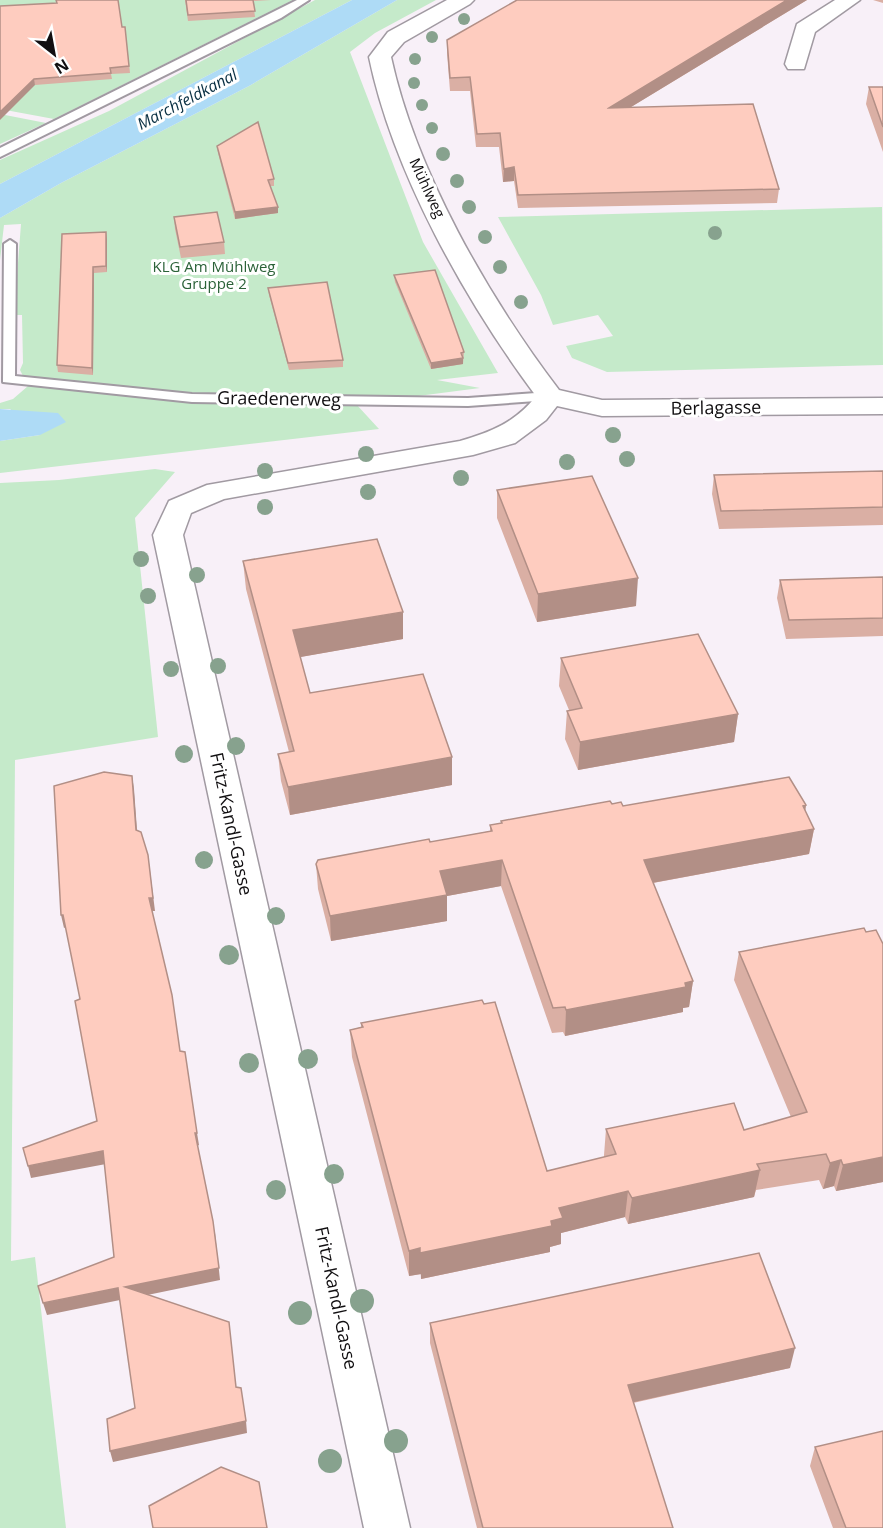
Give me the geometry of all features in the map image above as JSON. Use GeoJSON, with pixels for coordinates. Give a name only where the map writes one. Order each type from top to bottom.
{"type":"FeatureCollection","features":[{"type":"Feature","properties":{"kind":"street","name":"Mühlweg"},"geometry":{"type":"LineString","coordinates":[[463,0],[396,37],[380,57],[385,86],[415,162],[484,301],[522,361],[550,396]]}},
{"type":"Feature","properties":{"kind":"street"},"geometry":{"type":"LineString","coordinates":[[796,64],[805,29],[849,0]]}},
{"type":"Feature","properties":{"kind":"street","name":"Berlagasse"},"geometry":{"type":"LineString","coordinates":[[550,396],[602,408],[883,406]]}},
{"type":"Feature","properties":{"kind":"street","name":"Fritz-Kandl-Gasse"},"geometry":{"type":"LineString","coordinates":[[387,1528],[168,535],[179,507],[217,491],[464,449],[506,436],[536,414],[550,396]]}},
{"type":"Feature","properties":{"kind":"lane"},"geometry":{"type":"LineString","coordinates":[[0,153],[267,21],[304,0]]}},
{"type":"Feature","properties":{"kind":"lane","name":"Graedenerweg"},"geometry":{"type":"LineString","coordinates":[[10,244],[8,379],[192,398],[468,402],[550,396]]}},
{"type":"Feature","properties":{"kind":"green space"},"geometry":{"type":"Polygon","coordinates":[[[0,0],[293,0],[54,119],[0,109],[0,0]]]}},
{"type":"Feature","properties":{"kind":"green space"},"geometry":{"type":"Polygon","coordinates":[[[315,0],[352,0],[0,184],[0,160],[109,111],[315,0]]]}},
{"type":"Feature","properties":{"kind":"green space","name":"KLG Am Mühlweg Gruppe 2"},"geometry":{"type":"Polygon","coordinates":[[[397,0],[436,0],[375,33],[350,52],[423,242],[498,373],[437,380],[480,388],[356,404],[379,429],[0,473],[0,441],[40,435],[10,409],[0,409],[0,403],[13,399],[28,386],[20,370],[23,363],[22,315],[14,315],[21,224],[4,225],[0,260],[0,218],[61,183],[249,86],[397,0]]]}},
{"type":"Feature","properties":{"kind":"green space"},"geometry":{"type":"Polygon","coordinates":[[[0,114],[46,123],[0,144],[0,114]]]}},
{"type":"Feature","properties":{"kind":"green space"},"geometry":{"type":"Polygon","coordinates":[[[882,207],[883,365],[607,372],[572,358],[566,346],[613,336],[598,315],[553,325],[541,295],[498,217],[882,207]]]}},
{"type":"Feature","properties":{"kind":"green space"},"geometry":{"type":"Polygon","coordinates":[[[155,469],[175,472],[135,518],[158,737],[15,760],[11,1261],[35,1257],[66,1528],[0,1528],[0,483],[59,480],[155,469]]]}},
{"type":"Feature","properties":{"kind":"water","name":"Marchfeldkanal"},"geometry":{"type":"Polygon","coordinates":[[[352,0],[397,0],[249,86],[61,183],[0,218],[0,184],[352,0]]]}},
{"type":"Feature","properties":{"kind":"water"},"geometry":{"type":"Polygon","coordinates":[[[0,409],[58,413],[66,422],[40,435],[0,441],[0,409]]]}},
{"type":"Feature","properties":{"kind":"building"},"geometry":{"type":"Polygon","coordinates":[[[56,0],[118,0],[122,27],[125,27],[129,66],[110,68],[111,73],[34,79],[0,112],[0,6],[57,3],[56,0]]]}},
{"type":"Feature","properties":{"kind":"building"},"geometry":{"type":"Polygon","coordinates":[[[186,0],[253,0],[255,11],[188,15],[186,0]]]}},
{"type":"Feature","properties":{"kind":"building"},"geometry":{"type":"Polygon","coordinates":[[[517,0],[787,0],[609,108],[753,104],[779,189],[518,195],[514,167],[504,169],[500,133],[477,134],[470,77],[450,78],[447,40],[517,0]]]}},
{"type":"Feature","properties":{"kind":"building"},"geometry":{"type":"Polygon","coordinates":[[[869,87],[883,87],[883,127],[869,87]]]}},
{"type":"Feature","properties":{"kind":"building"},"geometry":{"type":"Polygon","coordinates":[[[258,122],[274,179],[268,180],[278,207],[235,212],[217,146],[258,122]]]}},
{"type":"Feature","properties":{"kind":"building"},"geometry":{"type":"Polygon","coordinates":[[[217,212],[224,242],[180,247],[174,217],[217,212]]]}},
{"type":"Feature","properties":{"kind":"building"},"geometry":{"type":"Polygon","coordinates":[[[106,232],[106,266],[93,267],[92,368],[57,365],[62,234],[106,232]]]}},
{"type":"Feature","properties":{"kind":"building"},"geometry":{"type":"Polygon","coordinates":[[[435,270],[464,352],[461,353],[463,358],[431,363],[394,275],[435,270]]]}},
{"type":"Feature","properties":{"kind":"building"},"geometry":{"type":"Polygon","coordinates":[[[327,282],[343,360],[288,363],[268,288],[327,282]]]}},
{"type":"Feature","properties":{"kind":"building"},"geometry":{"type":"Polygon","coordinates":[[[883,471],[883,507],[721,511],[714,475],[883,471]]]}},
{"type":"Feature","properties":{"kind":"building"},"geometry":{"type":"Polygon","coordinates":[[[592,476],[638,578],[538,594],[497,490],[592,476]]]}},
{"type":"Feature","properties":{"kind":"building"},"geometry":{"type":"Polygon","coordinates":[[[377,539],[403,612],[293,630],[310,693],[423,674],[452,757],[288,787],[278,754],[294,751],[243,561],[377,539]]]}},
{"type":"Feature","properties":{"kind":"building"},"geometry":{"type":"Polygon","coordinates":[[[883,577],[883,618],[789,620],[780,580],[883,577]]]}},
{"type":"Feature","properties":{"kind":"building"},"geometry":{"type":"Polygon","coordinates":[[[698,634],[738,714],[580,742],[567,711],[582,708],[561,658],[698,634]]]}},
{"type":"Feature","properties":{"kind":"building"},"geometry":{"type":"Polygon","coordinates":[[[104,772],[132,776],[136,830],[141,832],[148,855],[153,898],[149,898],[172,995],[180,1051],[185,1052],[197,1133],[195,1133],[213,1221],[219,1268],[125,1287],[229,1322],[236,1387],[241,1388],[246,1421],[110,1451],[107,1419],[135,1408],[118,1288],[43,1303],[38,1286],[114,1257],[103,1151],[28,1166],[23,1148],[97,1121],[75,1001],[80,999],[63,915],[61,915],[54,786],[104,772]]]}},
{"type":"Feature","properties":{"kind":"building"},"geometry":{"type":"Polygon","coordinates":[[[789,777],[806,805],[803,806],[814,829],[644,860],[693,981],[685,983],[686,987],[566,1010],[565,1007],[553,1008],[502,860],[440,871],[447,895],[330,916],[316,864],[318,860],[429,839],[430,842],[492,831],[490,825],[502,823],[501,821],[610,801],[612,804],[621,802],[623,806],[789,777]]]}},
{"type":"Feature","properties":{"kind":"building"},"geometry":{"type":"Polygon","coordinates":[[[864,928],[866,932],[876,930],[883,944],[883,1157],[843,1165],[841,1160],[830,1163],[826,1154],[757,1164],[760,1170],[632,1198],[628,1191],[559,1208],[563,1218],[551,1221],[552,1226],[420,1253],[420,1248],[409,1251],[350,1030],[363,1027],[361,1023],[482,1000],[484,1004],[495,1002],[547,1171],[616,1154],[606,1129],[734,1103],[744,1130],[807,1112],[739,952],[864,928]]]}},
{"type":"Feature","properties":{"kind":"building"},"geometry":{"type":"Polygon","coordinates":[[[759,1253],[795,1348],[628,1385],[673,1528],[483,1528],[430,1323],[759,1253]]]}},
{"type":"Feature","properties":{"kind":"building"},"geometry":{"type":"Polygon","coordinates":[[[883,1431],[883,1528],[846,1528],[815,1447],[883,1431]]]}},
{"type":"Feature","properties":{"kind":"building"},"geometry":{"type":"Polygon","coordinates":[[[221,1467],[259,1482],[267,1528],[153,1528],[149,1506],[221,1467]]]}}]}
